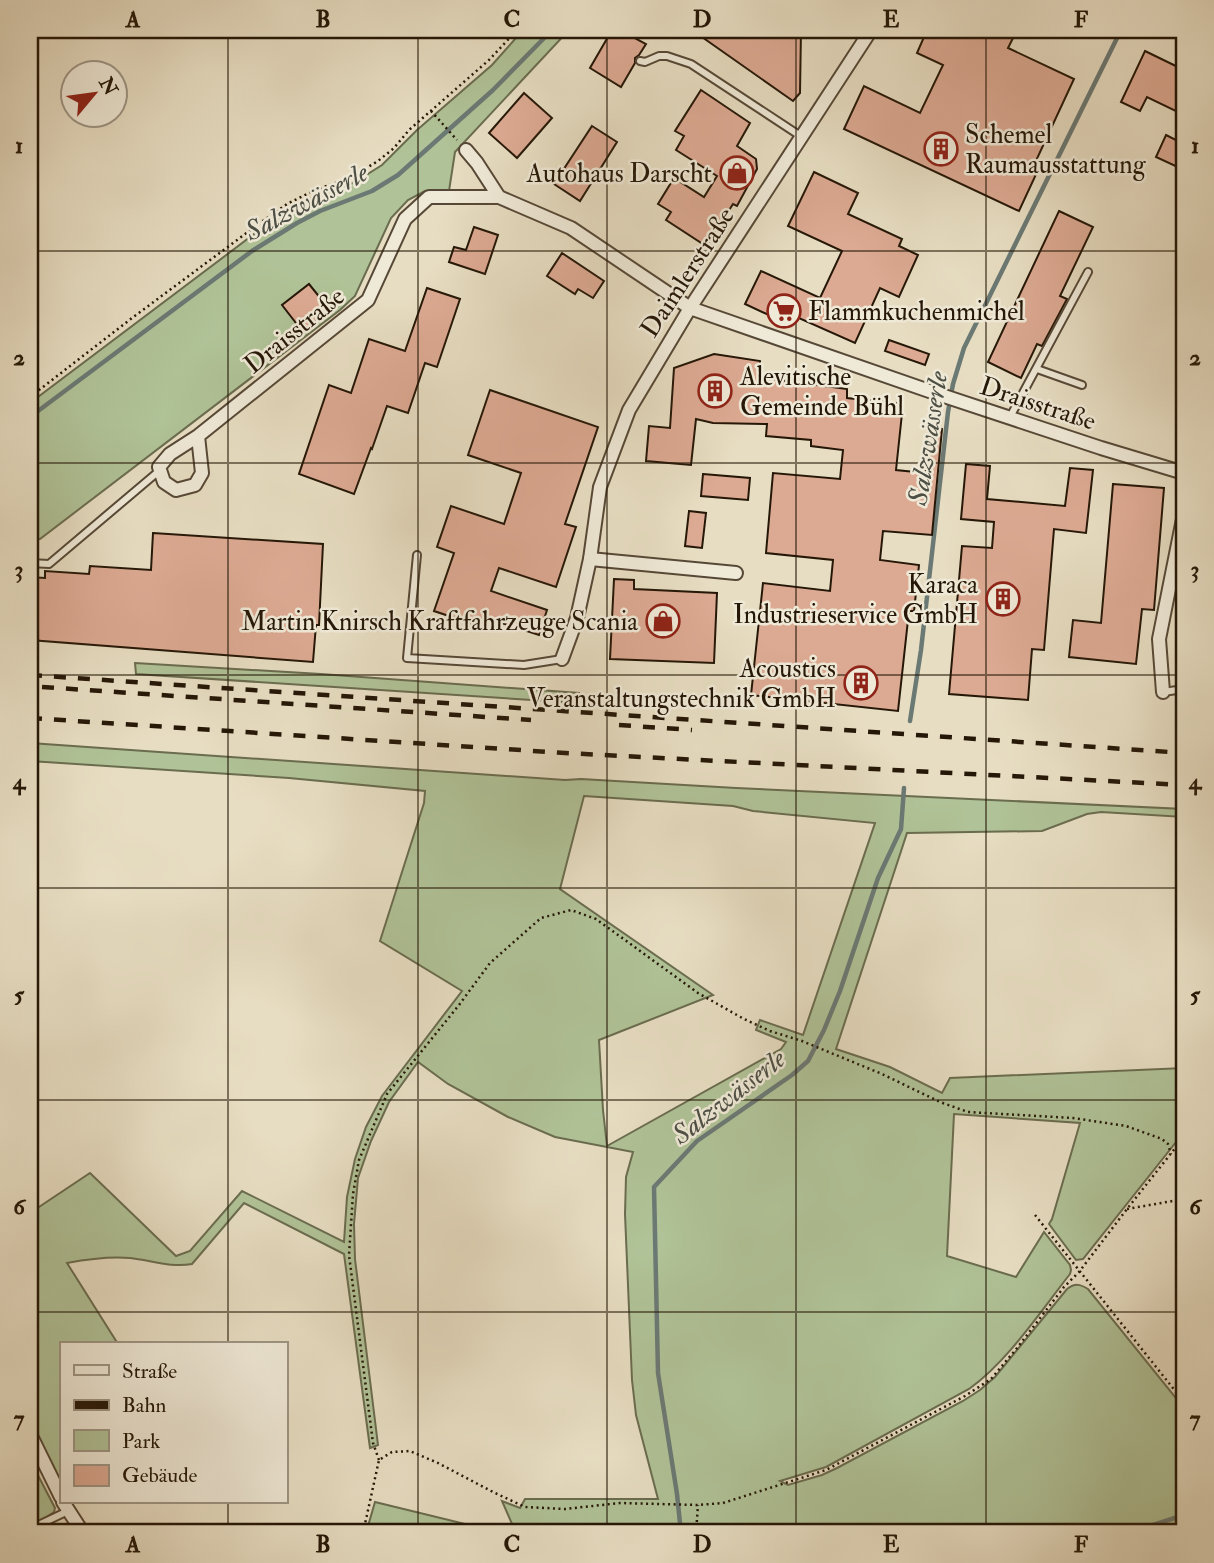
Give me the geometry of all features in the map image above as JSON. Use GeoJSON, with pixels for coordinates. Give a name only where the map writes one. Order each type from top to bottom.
{"type":"FeatureCollection","features":[{"type":"Feature","properties":{"kind":"street","name":"Daimlerstraße"},"geometry":{"type":"LineString","coordinates":[[562,659],[577,618],[590,559],[600,487],[629,410],[690,308],[871,30]]}},
{"type":"Feature","properties":{"kind":"street"},"geometry":{"type":"LineString","coordinates":[[466,150],[499,197]]}},
{"type":"Feature","properties":{"kind":"street","name":"Draisstraße"},"geometry":{"type":"LineString","coordinates":[[160,470],[159,467],[170,453],[198,436],[368,300],[405,219],[429,197],[499,197],[571,228],[690,308],[935,393],[1184,473]]}},
{"type":"Feature","properties":{"kind":"street"},"geometry":{"type":"LineString","coordinates":[[160,470],[164,482],[176,491],[195,485],[202,473],[198,436]]}},
{"type":"Feature","properties":{"kind":"street"},"geometry":{"type":"LineString","coordinates":[[1163,692],[1159,639],[1184,514]]}},
{"type":"Feature","properties":{"kind":"street"},"geometry":{"type":"LineString","coordinates":[[590,559],[736,573]]}},
{"type":"Feature","properties":{"kind":"street"},"geometry":{"type":"LineString","coordinates":[[30,1434],[60,1495]]}},
{"type":"Feature","properties":{"kind":"street"},"geometry":{"type":"LineString","coordinates":[[65,1504],[83,1533]]}},
{"type":"Feature","properties":{"kind":"lane"},"geometry":{"type":"LineString","coordinates":[[640,61],[667,56],[691,64],[802,137]]}},
{"type":"Feature","properties":{"kind":"lane"},"geometry":{"type":"LineString","coordinates":[[1010,418],[1088,272]]}},
{"type":"Feature","properties":{"kind":"lane"},"geometry":{"type":"LineString","coordinates":[[1037,369],[1082,385]]}},
{"type":"Feature","properties":{"kind":"lane"},"geometry":{"type":"LineString","coordinates":[[30,563],[49,564],[160,470]]}},
{"type":"Feature","properties":{"kind":"lane"},"geometry":{"type":"LineString","coordinates":[[417,555],[407,658],[524,665],[562,659]]}},
{"type":"Feature","properties":{"kind":"lane"},"geometry":{"type":"LineString","coordinates":[[1163,692],[1184,689]]}},
{"type":"Feature","properties":{"kind":"lane"},"geometry":{"type":"LineString","coordinates":[[30,1529],[63,1504]]}},
{"type":"Feature","properties":{"kind":"path"},"geometry":{"type":"LineString","coordinates":[[30,397],[260,222],[296,199],[350,178],[378,161],[489,60],[517,30]]}},
{"type":"Feature","properties":{"kind":"path"},"geometry":{"type":"LineString","coordinates":[[432,113],[466,150]]}},
{"type":"Feature","properties":{"kind":"path"},"geometry":{"type":"LineString","coordinates":[[363,1533],[379,1460],[373,1443],[349,1255],[353,1194],[359,1160],[387,1094],[490,962],[541,918],[571,910],[596,919],[698,993],[744,1019],[883,1073],[940,1102],[968,1112],[1073,1118],[1126,1126],[1162,1139],[1168,1144],[1171,1154]]}},
{"type":"Feature","properties":{"kind":"path"},"geometry":{"type":"LineString","coordinates":[[379,1460],[392,1452],[410,1451],[525,1507],[565,1509],[620,1503],[723,1503],[826,1470],[965,1396],[990,1379],[1079,1272],[1184,1137]]}},
{"type":"Feature","properties":{"kind":"path"},"geometry":{"type":"LineString","coordinates":[[1126,1209],[1184,1199]]}},
{"type":"Feature","properties":{"kind":"path"},"geometry":{"type":"LineString","coordinates":[[1035,1215],[1184,1402]]}},
{"type":"Feature","properties":{"kind":"path"},"geometry":{"type":"LineString","coordinates":[[696,1533],[698,1505]]}},
{"type":"Feature","properties":{"kind":"green space"},"geometry":{"type":"Polygon","coordinates":[[[523,30],[569,30],[455,152],[449,191],[425,191],[408,200],[391,218],[355,296],[40,539],[30,540],[30,447],[35,442],[30,445],[30,403],[278,216],[301,202],[355,182],[382,165],[417,130],[492,65],[523,30]]]}},
{"type":"Feature","properties":{"kind":"green space"},"geometry":{"type":"Polygon","coordinates":[[[135,663],[579,693],[578,703],[136,674],[135,663]]]}},
{"type":"Feature","properties":{"kind":"green space"},"geometry":{"type":"Polygon","coordinates":[[[30,743],[565,780],[1184,809],[1184,817],[1101,812],[1087,814],[1042,831],[907,833],[836,1049],[890,1067],[942,1093],[950,1078],[1184,1068],[1184,1132],[1083,1259],[1076,1260],[1049,1224],[1080,1123],[954,1114],[947,1256],[1016,1277],[1044,1232],[1070,1265],[1070,1274],[997,1365],[969,1389],[826,1467],[780,1481],[788,1485],[822,1475],[980,1390],[995,1377],[1067,1289],[1078,1285],[1088,1289],[1184,1408],[1184,1533],[516,1533],[502,1501],[520,1508],[525,1499],[658,1499],[636,1415],[632,1380],[625,1214],[626,1177],[633,1152],[555,1137],[508,1117],[448,1084],[418,1062],[389,1102],[358,1178],[354,1224],[355,1259],[378,1445],[370,1448],[344,1254],[244,1203],[192,1264],[168,1264],[114,1257],[67,1263],[117,1342],[60,1342],[60,1475],[55,1478],[30,1427],[30,1213],[90,1173],[176,1256],[190,1251],[242,1191],[344,1242],[347,1197],[355,1159],[366,1127],[382,1096],[462,991],[380,941],[424,803],[425,791],[289,778],[30,761],[30,743]],[[584,796],[560,889],[713,995],[599,1040],[607,1146],[781,1049],[786,1042],[756,1030],[760,1020],[803,1035],[875,823],[753,811],[733,806],[584,796]]]}},
{"type":"Feature","properties":{"kind":"green space"},"geometry":{"type":"Polygon","coordinates":[[[30,1460],[55,1508],[54,1512],[44,1519],[47,1527],[60,1524],[69,1533],[30,1533],[30,1460]]]}},
{"type":"Feature","properties":{"kind":"green space"},"geometry":{"type":"Polygon","coordinates":[[[375,1502],[502,1533],[366,1533],[375,1502]]]}},
{"type":"Feature","properties":{"kind":"building"},"geometry":{"type":"Polygon","coordinates":[[[612,30],[620,30],[646,44],[635,58],[635,63],[621,87],[590,68],[612,30]]]}},
{"type":"Feature","properties":{"kind":"building"},"geometry":{"type":"Polygon","coordinates":[[[692,30],[801,30],[800,93],[793,101],[692,30]]]}},
{"type":"Feature","properties":{"kind":"building"},"geometry":{"type":"Polygon","coordinates":[[[927,30],[1017,30],[1008,48],[1074,79],[1034,165],[1039,168],[1019,211],[844,129],[864,86],[920,113],[943,65],[917,53],[927,30]]]}},
{"type":"Feature","properties":{"kind":"building"},"geometry":{"type":"Polygon","coordinates":[[[1145,51],[1184,70],[1184,115],[1147,97],[1140,111],[1121,102],[1145,51]]]}},
{"type":"Feature","properties":{"kind":"building"},"geometry":{"type":"Polygon","coordinates":[[[701,90],[750,123],[737,146],[756,159],[757,169],[737,206],[733,204],[706,246],[666,220],[671,212],[658,204],[674,178],[704,197],[717,176],[676,150],[684,136],[675,131],[701,90]]]}},
{"type":"Feature","properties":{"kind":"building"},"geometry":{"type":"Polygon","coordinates":[[[524,93],[552,118],[517,158],[489,133],[524,93]]]}},
{"type":"Feature","properties":{"kind":"building"},"geometry":{"type":"Polygon","coordinates":[[[592,126],[617,142],[580,201],[554,184],[592,126]]]}},
{"type":"Feature","properties":{"kind":"building"},"geometry":{"type":"Polygon","coordinates":[[[1166,135],[1184,144],[1184,170],[1156,157],[1166,135]]]}},
{"type":"Feature","properties":{"kind":"building"},"geometry":{"type":"Polygon","coordinates":[[[814,172],[858,193],[848,214],[902,239],[899,246],[918,255],[899,297],[880,288],[855,343],[790,314],[786,323],[745,304],[761,271],[820,298],[842,251],[788,226],[814,172]]]}},
{"type":"Feature","properties":{"kind":"building"},"geometry":{"type":"Polygon","coordinates":[[[1059,211],[1093,227],[1060,296],[1067,299],[1042,346],[1037,344],[1021,378],[988,362],[1059,211]]]}},
{"type":"Feature","properties":{"kind":"building"},"geometry":{"type":"Polygon","coordinates":[[[474,227],[498,235],[485,274],[449,262],[454,247],[466,250],[474,227]]]}},
{"type":"Feature","properties":{"kind":"building"},"geometry":{"type":"Polygon","coordinates":[[[562,253],[604,281],[593,298],[578,289],[575,294],[547,276],[562,253]]]}},
{"type":"Feature","properties":{"kind":"building"},"geometry":{"type":"Polygon","coordinates":[[[309,284],[330,310],[303,332],[282,305],[309,284]]]}},
{"type":"Feature","properties":{"kind":"building"},"geometry":{"type":"Polygon","coordinates":[[[427,288],[460,299],[437,367],[425,363],[408,413],[387,406],[354,494],[299,474],[329,385],[351,393],[369,339],[405,351],[427,288]]]}},
{"type":"Feature","properties":{"kind":"building"},"geometry":{"type":"Polygon","coordinates":[[[889,340],[929,354],[925,365],[885,351],[889,340]]]}},
{"type":"Feature","properties":{"kind":"building"},"geometry":{"type":"Polygon","coordinates":[[[714,354],[760,361],[759,377],[847,389],[847,398],[903,404],[896,470],[925,473],[929,427],[942,429],[932,535],[883,531],[880,560],[919,565],[914,611],[909,611],[898,711],[751,695],[763,583],[830,591],[833,560],[766,553],[773,473],[840,479],[843,450],[811,446],[811,440],[766,436],[767,424],[713,423],[696,419],[691,465],[646,461],[649,426],[670,428],[674,368],[714,354]]]}},
{"type":"Feature","properties":{"kind":"building"},"geometry":{"type":"Polygon","coordinates":[[[490,390],[598,427],[565,524],[576,527],[556,587],[499,568],[491,591],[547,610],[539,635],[483,617],[479,626],[434,611],[454,553],[437,547],[451,506],[504,524],[521,473],[468,455],[490,390]]]}},
{"type":"Feature","properties":{"kind":"building","name":"Karaca Industrieservice GmbH"},"geometry":{"type":"Polygon","coordinates":[[[966,464],[990,466],[987,499],[1065,506],[1070,468],[1093,470],[1086,533],[1054,529],[1044,650],[1032,649],[1028,700],[949,694],[962,546],[992,548],[994,522],[961,519],[966,464]]]}},
{"type":"Feature","properties":{"kind":"building"},"geometry":{"type":"Polygon","coordinates":[[[703,474],[750,478],[748,500],[701,496],[703,474]]]}},
{"type":"Feature","properties":{"kind":"building"},"geometry":{"type":"Polygon","coordinates":[[[1113,484],[1164,488],[1154,610],[1142,609],[1136,664],[1069,657],[1073,620],[1101,623],[1113,484]]]}},
{"type":"Feature","properties":{"kind":"building"},"geometry":{"type":"Polygon","coordinates":[[[689,511],[706,513],[702,548],[685,546],[689,511]]]}},
{"type":"Feature","properties":{"kind":"building"},"geometry":{"type":"Polygon","coordinates":[[[153,533],[323,544],[319,625],[316,625],[313,662],[30,640],[30,577],[45,578],[45,571],[89,574],[90,566],[151,570],[153,533]]]}},
{"type":"Feature","properties":{"kind":"building"},"geometry":{"type":"Polygon","coordinates":[[[614,579],[634,580],[634,589],[717,593],[714,663],[610,659],[614,579]]]}},
{"type":"Feature","properties":{"kind":"waterway","name":"Salzwässerle"},"geometry":{"type":"LineString","coordinates":[[30,417],[252,251],[320,211],[372,191],[398,175],[493,90],[552,30]]}},
{"type":"Feature","properties":{"kind":"waterway","name":"Salzwässerle"},"geometry":{"type":"LineString","coordinates":[[910,721],[953,384],[964,348],[1121,30]]}},
{"type":"Feature","properties":{"kind":"waterway","name":"Salzwässerle"},"geometry":{"type":"LineString","coordinates":[[681,1533],[658,1373],[654,1187],[697,1141],[808,1061],[840,991],[878,878],[901,829],[904,788]]}},
{"type":"Feature","properties":{"kind":"waterway","name":"Salzwässerle"},"geometry":{"type":"LineString","coordinates":[[1128,1533],[1184,1515]]}},
{"type":"Feature","properties":{"kind":"railway"},"geometry":{"type":"LineString","coordinates":[[30,675],[1184,753]]}},
{"type":"Feature","properties":{"kind":"railway"},"geometry":{"type":"LineString","coordinates":[[42,687],[531,720]]}},
{"type":"Feature","properties":{"kind":"railway"},"geometry":{"type":"LineString","coordinates":[[30,718],[565,753],[1184,785]]}},
{"type":"Feature","properties":{"kind":"railway"},"geometry":{"type":"LineString","coordinates":[[619,725],[692,730]]}},
{"type":"Feature","properties":{"kind":"place","name":"Schemel Raumausstattung"},"geometry":{"type":"Point","coordinates":[941,149]}},
{"type":"Feature","properties":{"kind":"place","name":"Autohaus Darscht"},"geometry":{"type":"Point","coordinates":[737,173]}},
{"type":"Feature","properties":{"kind":"place","name":"Flammkuchenmichel"},"geometry":{"type":"Point","coordinates":[784,311]}},
{"type":"Feature","properties":{"kind":"place","name":"Alevitische Gemeinde Bühl"},"geometry":{"type":"Point","coordinates":[715,391]}},
{"type":"Feature","properties":{"kind":"place","name":"Karaca Industrieservice GmbH"},"geometry":{"type":"Point","coordinates":[1003,599]}},
{"type":"Feature","properties":{"kind":"place","name":"Martin Knirsch Kraftfahrzeuge Scania"},"geometry":{"type":"Point","coordinates":[663,621]}},
{"type":"Feature","properties":{"kind":"place","name":"Acoustics Veranstaltungstechnik GmbH"},"geometry":{"type":"Point","coordinates":[861,683]}}]}
